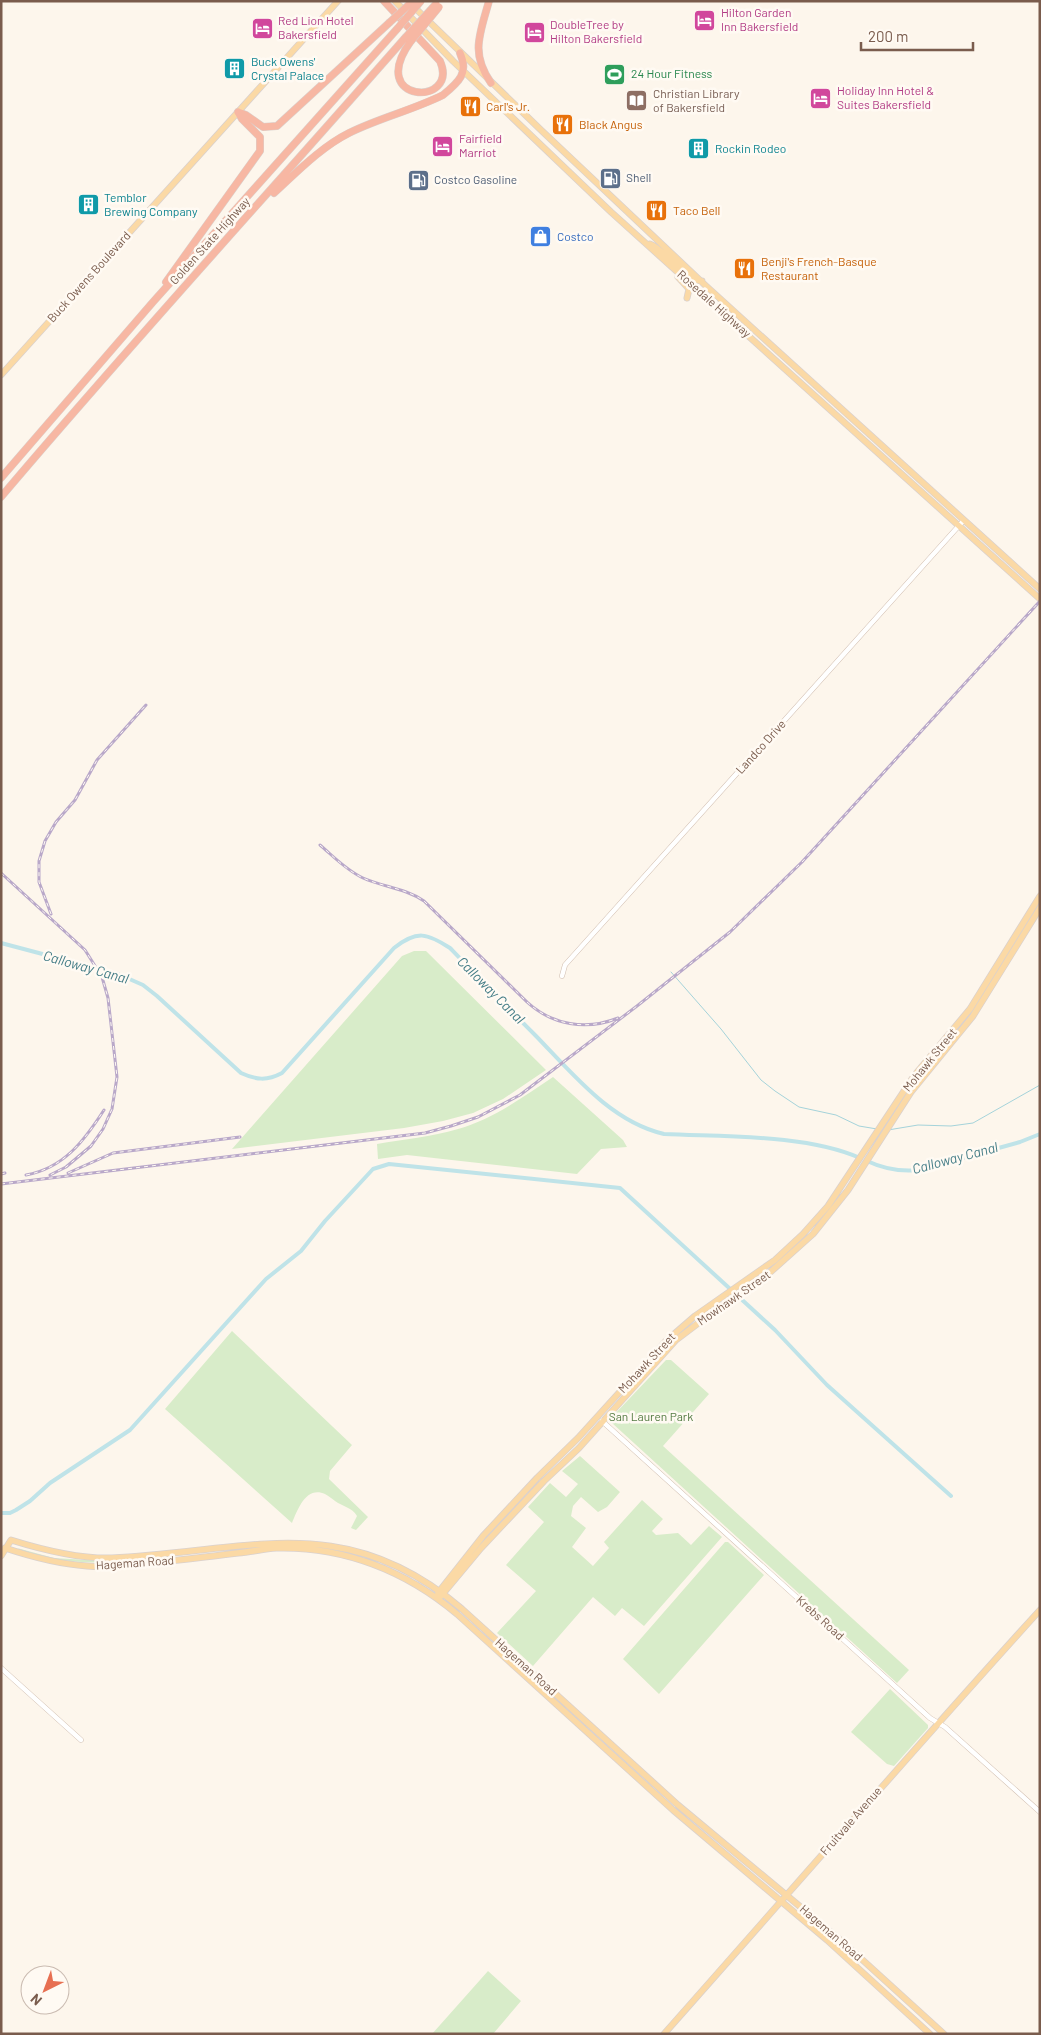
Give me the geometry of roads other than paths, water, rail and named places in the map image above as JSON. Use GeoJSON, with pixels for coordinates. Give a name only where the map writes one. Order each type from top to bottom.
{"type":"FeatureCollection","features":[{"type":"Feature","properties":{"kind":"highway"},"geometry":{"type":"LineString","coordinates":[[384,1],[440,61],[442,74],[440,82],[432,90],[425,93],[410,91],[404,85],[399,77],[399,62],[408,40],[439,3]]}},
{"type":"Feature","properties":{"kind":"highway"},"geometry":{"type":"LineString","coordinates":[[238,112],[246,114],[262,127],[277,126],[413,1]]}},
{"type":"Feature","properties":{"kind":"highway","name":"Golden State Highway"},"geometry":{"type":"LineString","coordinates":[[1,478],[138,320],[421,1]]}},
{"type":"Feature","properties":{"kind":"highway"},"geometry":{"type":"LineString","coordinates":[[490,1],[478,53],[482,68],[492,83]]}},
{"type":"Feature","properties":{"kind":"highway","name":"Golden State Highway"},"geometry":{"type":"LineString","coordinates":[[1,496],[162,310],[408,40]]}},
{"type":"Feature","properties":{"kind":"highway"},"geometry":{"type":"LineString","coordinates":[[248,217],[305,165],[339,139],[366,125],[442,95],[450,89],[464,72],[464,64],[460,52]]}},
{"type":"Feature","properties":{"kind":"highway"},"geometry":{"type":"LineString","coordinates":[[154,302],[182,258],[259,154],[260,137],[242,119],[238,112]]}},
{"type":"Feature","properties":{"kind":"main road","name":"Buck Owens Boulevard"},"geometry":{"type":"LineString","coordinates":[[1,375],[338,1]]}},
{"type":"Feature","properties":{"kind":"main road","name":"Rosedale Highway"},"geometry":{"type":"LineString","coordinates":[[395,1],[464,72],[645,243],[1040,599]]}},
{"type":"Feature","properties":{"kind":"main road","name":"Rosedale Highway"},"geometry":{"type":"LineString","coordinates":[[409,1],[492,83],[702,281],[1040,589]]}},
{"type":"Feature","properties":{"kind":"main road"},"geometry":{"type":"LineString","coordinates":[[645,243],[660,250],[694,280],[702,281]]}},
{"type":"Feature","properties":{"kind":"main road"},"geometry":{"type":"LineString","coordinates":[[645,243],[652,254],[689,289],[687,298]]}},
{"type":"Feature","properties":{"kind":"main road"},"geometry":{"type":"LineString","coordinates":[[781,365],[787,365],[792,369],[796,368]]}},
{"type":"Feature","properties":{"kind":"main road","name":"Mohawk Street"},"geometry":{"type":"LineString","coordinates":[[736,1292],[798,1240],[828,1206],[914,1076],[970,1009],[1040,896]]}},
{"type":"Feature","properties":{"kind":"main road","name":"Mohawk Street"},"geometry":{"type":"LineString","coordinates":[[806,1241],[840,1200],[864,1166],[911,1092],[976,1013],[1040,908]]}},
{"type":"Feature","properties":{"kind":"main road"},"geometry":{"type":"LineString","coordinates":[[806,1241],[809,1232],[825,1214],[828,1206]]}},
{"type":"Feature","properties":{"kind":"main road"},"geometry":{"type":"LineString","coordinates":[[766,1276],[769,1270],[797,1246],[798,1240]]}},
{"type":"Feature","properties":{"kind":"main road","name":"Mowhawk Street"},"geometry":{"type":"LineString","coordinates":[[602,1422],[667,1349],[729,1297],[766,1276],[806,1241]]}},
{"type":"Feature","properties":{"kind":"main road","name":"Mohawk Street"},"geometry":{"type":"LineString","coordinates":[[442,1592],[483,1536],[537,1478],[578,1438],[665,1342],[699,1314],[729,1297]]}},
{"type":"Feature","properties":{"kind":"main road"},"geometry":{"type":"LineString","coordinates":[[667,1349],[670,1341],[699,1314]]}},
{"type":"Feature","properties":{"kind":"main road"},"geometry":{"type":"LineString","coordinates":[[602,1422],[604,1414],[627,1388],[634,1376]]}},
{"type":"Feature","properties":{"kind":"main road","name":"Mohawk Street"},"geometry":{"type":"LineString","coordinates":[[437,1598],[481,1548],[602,1422]]}},
{"type":"Feature","properties":{"kind":"main road","name":"Hageman Road"},"geometry":{"type":"LineString","coordinates":[[930,2034],[827,1940],[672,1810],[437,1598],[409,1580],[376,1565],[333,1553],[303,1549],[263,1549],[108,1566],[68,1564],[36,1558],[5,1548],[11,1540],[35,1548],[73,1555],[111,1558],[266,1543],[320,1544],[352,1550],[382,1559],[414,1574],[442,1592],[678,1805],[787,1895],[944,2034]]}},
{"type":"Feature","properties":{"kind":"main road"},"geometry":{"type":"LineString","coordinates":[[1,1556],[5,1548]]}},
{"type":"Feature","properties":{"kind":"main road","name":"Fruitvale Avenue"},"geometry":{"type":"LineString","coordinates":[[664,2034],[1040,1610]]}},
{"type":"Feature","properties":{"kind":"main road"},"geometry":{"type":"LineString","coordinates":[[479,1635],[484,1634],[503,1651],[514,1657]]}},
{"type":"Feature","properties":{"kind":"main road"},"geometry":{"type":"LineString","coordinates":[[567,1714],[575,1717],[595,1735],[602,1736]]}},
{"type":"Feature","properties":{"kind":"main road"},"geometry":{"type":"LineString","coordinates":[[709,1840],[730,1855],[744,1860]]}},
{"type":"Feature","properties":{"kind":"main road"},"geometry":{"type":"LineString","coordinates":[[827,1940],[839,1946],[862,1966],[867,1964]]}},
{"type":"Feature","properties":{"kind":"street","name":"Landco Drive"},"geometry":{"type":"LineString","coordinates":[[562,976],[565,966],[964,520]]}},
{"type":"Feature","properties":{"kind":"street","name":"Krebs Road"},"geometry":{"type":"LineString","coordinates":[[602,1422],[930,1718],[1040,1812]]}},
{"type":"Feature","properties":{"kind":"street"},"geometry":{"type":"LineString","coordinates":[[1,1668],[81,1740]]}},
{"type":"Feature","properties":{"kind":"waterway","name":"Calloway Canal"},"geometry":{"type":"LineString","coordinates":[[1,943],[118,974],[143,985],[241,1073],[262,1079],[282,1073],[394,948],[409,938],[416,936],[428,937],[450,948],[578,1080],[627,1119],[645,1128],[664,1134],[764,1138],[790,1141],[839,1150],[860,1158]]}},
{"type":"Feature","properties":{"kind":"waterway"},"geometry":{"type":"LineString","coordinates":[[671,972],[721,1029],[761,1080],[775,1091],[799,1107],[836,1115],[859,1126],[877,1129]]}},
{"type":"Feature","properties":{"kind":"waterway"},"geometry":{"type":"LineString","coordinates":[[888,1130],[918,1125],[951,1126],[973,1123],[1040,1085]]}},
{"type":"Feature","properties":{"kind":"waterway","name":"Calloway Canal"},"geometry":{"type":"LineString","coordinates":[[867,1161],[892,1169],[905,1171],[919,1170],[1020,1142],[1040,1134]]}},
{"type":"Feature","properties":{"kind":"waterway"},"geometry":{"type":"LineString","coordinates":[[1,1513],[10,1513],[30,1501],[50,1483],[130,1430],[266,1279],[301,1251],[325,1221],[373,1169],[389,1164],[620,1188],[775,1330],[827,1385],[951,1496]]}},
{"type":"Feature","properties":{"kind":"railway"},"geometry":{"type":"LineString","coordinates":[[1,1184],[425,1133],[478,1117],[520,1095],[730,932],[802,862],[1040,601]]}},
{"type":"Feature","properties":{"kind":"railway"},"geometry":{"type":"LineString","coordinates":[[51,914],[39,882],[39,861],[45,841],[56,822],[75,800],[97,760],[146,705]]}},
{"type":"Feature","properties":{"kind":"railway"},"geometry":{"type":"LineString","coordinates":[[320,845],[357,875],[402,890],[424,901],[527,1002],[547,1016],[558,1021],[582,1025],[606,1022],[618,1018]]}},
{"type":"Feature","properties":{"kind":"railway"},"geometry":{"type":"LineString","coordinates":[[1,873],[85,950],[102,977],[108,998],[117,1077],[112,1109],[103,1129],[91,1146],[66,1167],[50,1175]]}},
{"type":"Feature","properties":{"kind":"railway"},"geometry":{"type":"LineString","coordinates":[[26,1175],[51,1166],[72,1152],[104,1110]]}},
{"type":"Feature","properties":{"kind":"railway"},"geometry":{"type":"LineString","coordinates":[[68,1173],[113,1153],[240,1137]]}},
{"type":"Feature","properties":{"kind":"railway"},"geometry":{"type":"LineString","coordinates":[[1,1174],[5,1173]]}},
{"type":"Feature","properties":{"kind":"place","name":"Hilton Garden Inn Bakersfield"},"geometry":{"type":"Point","coordinates":[705,20]}},
{"type":"Feature","properties":{"kind":"place","name":"Red Lion Hotel Bakersfield"},"geometry":{"type":"Point","coordinates":[262,28]}},
{"type":"Feature","properties":{"kind":"place","name":"DoubleTree by Hilton Bakersfield"},"geometry":{"type":"Point","coordinates":[534,32]}},
{"type":"Feature","properties":{"kind":"place","name":"Buck Owens' Crystal Palace"},"geometry":{"type":"Point","coordinates":[235,69]}},
{"type":"Feature","properties":{"kind":"place","name":"24 Hour Fitness"},"geometry":{"type":"Point","coordinates":[615,74]}},
{"type":"Feature","properties":{"kind":"place","name":"Holiday Inn Hotel & Suites Bakersfield"},"geometry":{"type":"Point","coordinates":[821,98]}},
{"type":"Feature","properties":{"kind":"place","name":"Christian Library of Bakersfield"},"geometry":{"type":"Point","coordinates":[637,101]}},
{"type":"Feature","properties":{"kind":"place","name":"Carl's Jr."},"geometry":{"type":"Point","coordinates":[470,107]}},
{"type":"Feature","properties":{"kind":"place","name":"Black Angus"},"geometry":{"type":"Point","coordinates":[563,125]}},
{"type":"Feature","properties":{"kind":"place","name":"Fairfield Marriot"},"geometry":{"type":"Point","coordinates":[443,146]}},
{"type":"Feature","properties":{"kind":"place","name":"Rockin Rodeo"},"geometry":{"type":"Point","coordinates":[699,149]}},
{"type":"Feature","properties":{"kind":"place","name":"Shell"},"geometry":{"type":"Point","coordinates":[610,178]}},
{"type":"Feature","properties":{"kind":"place","name":"Costco Gasoline"},"geometry":{"type":"Point","coordinates":[418,180]}},
{"type":"Feature","properties":{"kind":"place","name":"Temblor Brewing Company"},"geometry":{"type":"Point","coordinates":[88,205]}},
{"type":"Feature","properties":{"kind":"place","name":"Taco Bell"},"geometry":{"type":"Point","coordinates":[657,211]}},
{"type":"Feature","properties":{"kind":"place","name":"Costco"},"geometry":{"type":"Point","coordinates":[541,237]}},
{"type":"Feature","properties":{"kind":"place","name":"Benji's French-Basque Restaurant"},"geometry":{"type":"Point","coordinates":[745,269]}},
{"type":"Feature","properties":{"kind":"park label","name":"San Lauren Park"},"geometry":{"type":"Point","coordinates":[651,1417]}}]}
